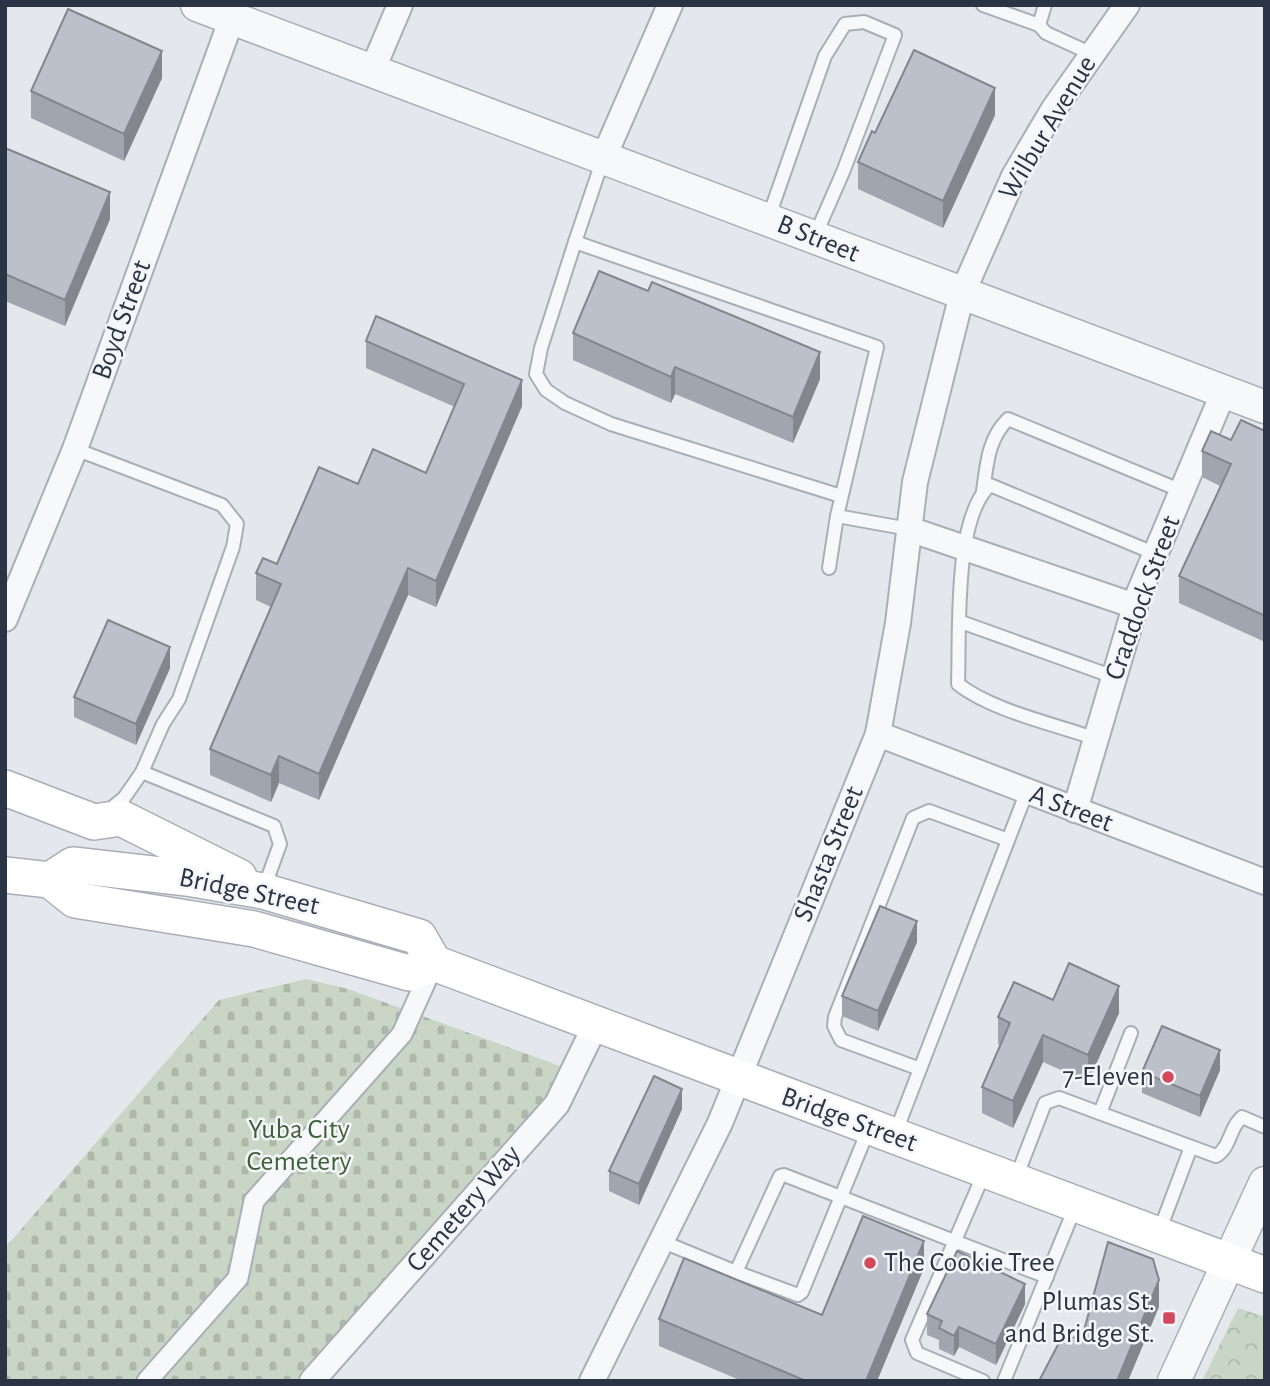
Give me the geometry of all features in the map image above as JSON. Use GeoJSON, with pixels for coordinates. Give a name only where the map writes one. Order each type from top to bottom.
{"type":"FeatureCollection","features":[{"type":"Feature","properties":{"kind":"main road"},"geometry":{"type":"LineString","coordinates":[[5,788],[94,821],[121,818],[212,861],[263,891]]}},
{"type":"Feature","properties":{"kind":"main road","name":"Bridge Street"},"geometry":{"type":"LineString","coordinates":[[50,880],[73,865],[146,872],[263,891],[419,937],[434,963],[1265,1275]]}},
{"type":"Feature","properties":{"kind":"main road","name":"Bridge Street"},"geometry":{"type":"LineString","coordinates":[[5,875],[50,880],[75,900],[254,929],[409,973],[434,963]]}},
{"type":"Feature","properties":{"kind":"street"},"geometry":{"type":"LineString","coordinates":[[372,71],[400,5]]}},
{"type":"Feature","properties":{"kind":"street"},"geometry":{"type":"LineString","coordinates":[[603,159],[670,5]]}},
{"type":"Feature","properties":{"kind":"street","name":"Wilbur Avenue"},"geometry":{"type":"LineString","coordinates":[[962,294],[1013,176],[1053,110],[1127,5]]}},
{"type":"Feature","properties":{"kind":"street","name":"B Street"},"geometry":{"type":"LineString","coordinates":[[210,9],[768,219],[813,239],[1265,407]]}},
{"type":"Feature","properties":{"kind":"street","name":"Boyd Street"},"geometry":{"type":"LineString","coordinates":[[5,620],[75,449],[210,9]]}},
{"type":"Feature","properties":{"kind":"street","name":"Shasta Street"},"geometry":{"type":"LineString","coordinates":[[592,1381],[720,1123],[878,734],[898,623],[915,482],[962,294]]}},
{"type":"Feature","properties":{"kind":"street","name":"Craddock Street"},"geometry":{"type":"LineString","coordinates":[[1075,810],[1135,606],[1223,391]]}},
{"type":"Feature","properties":{"kind":"street"},"geometry":{"type":"LineString","coordinates":[[909,528],[1135,606]]}},
{"type":"Feature","properties":{"kind":"street","name":"A Street"},"geometry":{"type":"LineString","coordinates":[[878,734],[1265,882]]}},
{"type":"Feature","properties":{"kind":"street"},"geometry":{"type":"LineString","coordinates":[[146,1381],[238,1278],[254,1201],[402,1034],[434,963]]}},
{"type":"Feature","properties":{"kind":"street","name":"Cemetery Way"},"geometry":{"type":"LineString","coordinates":[[312,1381],[557,1104],[596,1024]]}},
{"type":"Feature","properties":{"kind":"street"},"geometry":{"type":"LineString","coordinates":[[1174,1381],[1265,1183]]}},
{"type":"Feature","properties":{"kind":"lane"},"geometry":{"type":"LineString","coordinates":[[983,5],[1039,25],[1046,33],[1092,54]]}},
{"type":"Feature","properties":{"kind":"lane"},"geometry":{"type":"LineString","coordinates":[[1039,25],[1045,5]]}},
{"type":"Feature","properties":{"kind":"lane"},"geometry":{"type":"LineString","coordinates":[[768,219],[825,56],[845,24],[863,22],[895,35],[843,172],[813,239]]}},
{"type":"Feature","properties":{"kind":"lane"},"geometry":{"type":"LineString","coordinates":[[603,159],[541,348],[536,374],[546,390],[565,403],[611,424],[841,496]]}},
{"type":"Feature","properties":{"kind":"lane"},"geometry":{"type":"LineString","coordinates":[[575,242],[877,346],[841,496],[829,568]]}},
{"type":"Feature","properties":{"kind":"lane"},"geometry":{"type":"LineString","coordinates":[[1096,739],[981,698],[958,684],[963,546],[984,491],[995,432],[1008,419],[1182,491]]}},
{"type":"Feature","properties":{"kind":"lane"},"geometry":{"type":"LineString","coordinates":[[75,449],[222,505],[237,524],[233,547],[179,699],[163,724],[142,772],[124,798],[94,821]]}},
{"type":"Feature","properties":{"kind":"lane"},"geometry":{"type":"LineString","coordinates":[[984,491],[990,485],[1156,554]]}},
{"type":"Feature","properties":{"kind":"lane"},"geometry":{"type":"LineString","coordinates":[[837,516],[909,528]]}},
{"type":"Feature","properties":{"kind":"lane"},"geometry":{"type":"LineString","coordinates":[[961,622],[1114,677]]}},
{"type":"Feature","properties":{"kind":"lane"},"geometry":{"type":"LineString","coordinates":[[142,772],[274,826],[280,844],[263,891]]}},
{"type":"Feature","properties":{"kind":"lane"},"geometry":{"type":"LineString","coordinates":[[661,1241],[798,1295],[802,1293],[841,1197],[920,1069],[1027,792]]}},
{"type":"Feature","properties":{"kind":"lane"},"geometry":{"type":"LineString","coordinates":[[920,1069],[841,1040],[834,1026],[835,1017],[913,818],[929,811],[1008,840]]}},
{"type":"Feature","properties":{"kind":"lane"},"geometry":{"type":"LineString","coordinates":[[1100,1113],[1131,1033]]}},
{"type":"Feature","properties":{"kind":"lane"},"geometry":{"type":"LineString","coordinates":[[983,1381],[917,1353],[912,1340],[955,1240],[1000,1177],[1045,1103],[1059,1098],[1216,1156],[1224,1150],[1242,1117],[1265,1127]]}},
{"type":"Feature","properties":{"kind":"lane"},"geometry":{"type":"LineString","coordinates":[[1158,1235],[1191,1147]]}},
{"type":"Feature","properties":{"kind":"lane"},"geometry":{"type":"LineString","coordinates":[[736,1272],[780,1176],[784,1175],[1046,1277]]}},
{"type":"Feature","properties":{"kind":"lane"},"geometry":{"type":"LineString","coordinates":[[1004,1381],[1076,1205]]}},
{"type":"Feature","properties":{"kind":"green space","name":"Yuba City Cemetery"},"geometry":{"type":"Polygon","coordinates":[[[306,979],[348,989],[560,1066],[548,1098],[302,1381],[5,1381],[5,1248],[219,1000],[306,979]]]}},
{"type":"Feature","properties":{"kind":"green space"},"geometry":{"type":"Polygon","coordinates":[[[1238,1308],[1265,1317],[1265,1381],[1202,1381],[1238,1308]]]}},
{"type":"Feature","properties":{"kind":"building"},"geometry":{"type":"Polygon","coordinates":[[[68,9],[162,51],[124,134],[31,91],[68,9]]]}},
{"type":"Feature","properties":{"kind":"building"},"geometry":{"type":"Polygon","coordinates":[[[914,50],[995,88],[943,201],[858,162],[872,131],[875,133],[914,50]]]}},
{"type":"Feature","properties":{"kind":"building"},"geometry":{"type":"Polygon","coordinates":[[[5,148],[110,192],[65,300],[5,274],[5,148]]]}},
{"type":"Feature","properties":{"kind":"building"},"geometry":{"type":"Polygon","coordinates":[[[599,271],[648,291],[652,282],[820,352],[793,417],[675,367],[671,377],[573,333],[599,271]]]}},
{"type":"Feature","properties":{"kind":"building"},"geometry":{"type":"Polygon","coordinates":[[[376,316],[522,380],[436,581],[408,568],[319,774],[279,756],[271,775],[210,749],[281,584],[256,573],[263,558],[277,564],[319,467],[358,484],[373,449],[426,473],[464,384],[366,341],[376,316]]]}},
{"type":"Feature","properties":{"kind":"building"},"geometry":{"type":"Polygon","coordinates":[[[1241,420],[1265,431],[1265,616],[1179,576],[1231,464],[1202,451],[1211,431],[1231,440],[1241,420]]]}},
{"type":"Feature","properties":{"kind":"building"},"geometry":{"type":"Polygon","coordinates":[[[108,620],[170,647],[136,724],[74,697],[108,620]]]}},
{"type":"Feature","properties":{"kind":"building"},"geometry":{"type":"Polygon","coordinates":[[[880,906],[917,921],[878,1011],[842,996],[880,906]]]}},
{"type":"Feature","properties":{"kind":"building"},"geometry":{"type":"Polygon","coordinates":[[[1069,963],[1119,986],[1088,1055],[1043,1035],[1013,1101],[982,1087],[1010,1023],[998,1017],[1014,982],[1053,1000],[1069,963]]]}},
{"type":"Feature","properties":{"kind":"building"},"geometry":{"type":"Polygon","coordinates":[[[1162,1026],[1220,1050],[1200,1096],[1142,1072],[1162,1026]]]}},
{"type":"Feature","properties":{"kind":"building"},"geometry":{"type":"Polygon","coordinates":[[[654,1076],[682,1089],[639,1184],[609,1171],[654,1076]]]}},
{"type":"Feature","properties":{"kind":"building"},"geometry":{"type":"Polygon","coordinates":[[[863,1216],[924,1241],[866,1381],[806,1381],[659,1319],[684,1258],[822,1315],[863,1216]]]}},
{"type":"Feature","properties":{"kind":"building"},"geometry":{"type":"Polygon","coordinates":[[[1108,1242],[1153,1259],[1159,1280],[1117,1381],[1039,1381],[1062,1337],[1082,1338],[1108,1242]]]}},
{"type":"Feature","properties":{"kind":"building"},"geometry":{"type":"Polygon","coordinates":[[[957,1251],[1025,1284],[996,1344],[959,1327],[954,1336],[939,1328],[942,1321],[927,1314],[957,1251]]]}},
{"type":"Feature","properties":{"kind":"place","name":"7-Eleven"},"geometry":{"type":"Point","coordinates":[1168,1077]}},
{"type":"Feature","properties":{"kind":"place","name":"The Cookie Tree"},"geometry":{"type":"Point","coordinates":[870,1263]}},
{"type":"Feature","properties":{"kind":"place","name":"Plumas St. and Bridge St."},"geometry":{"type":"Point","coordinates":[1169,1318]}}]}
